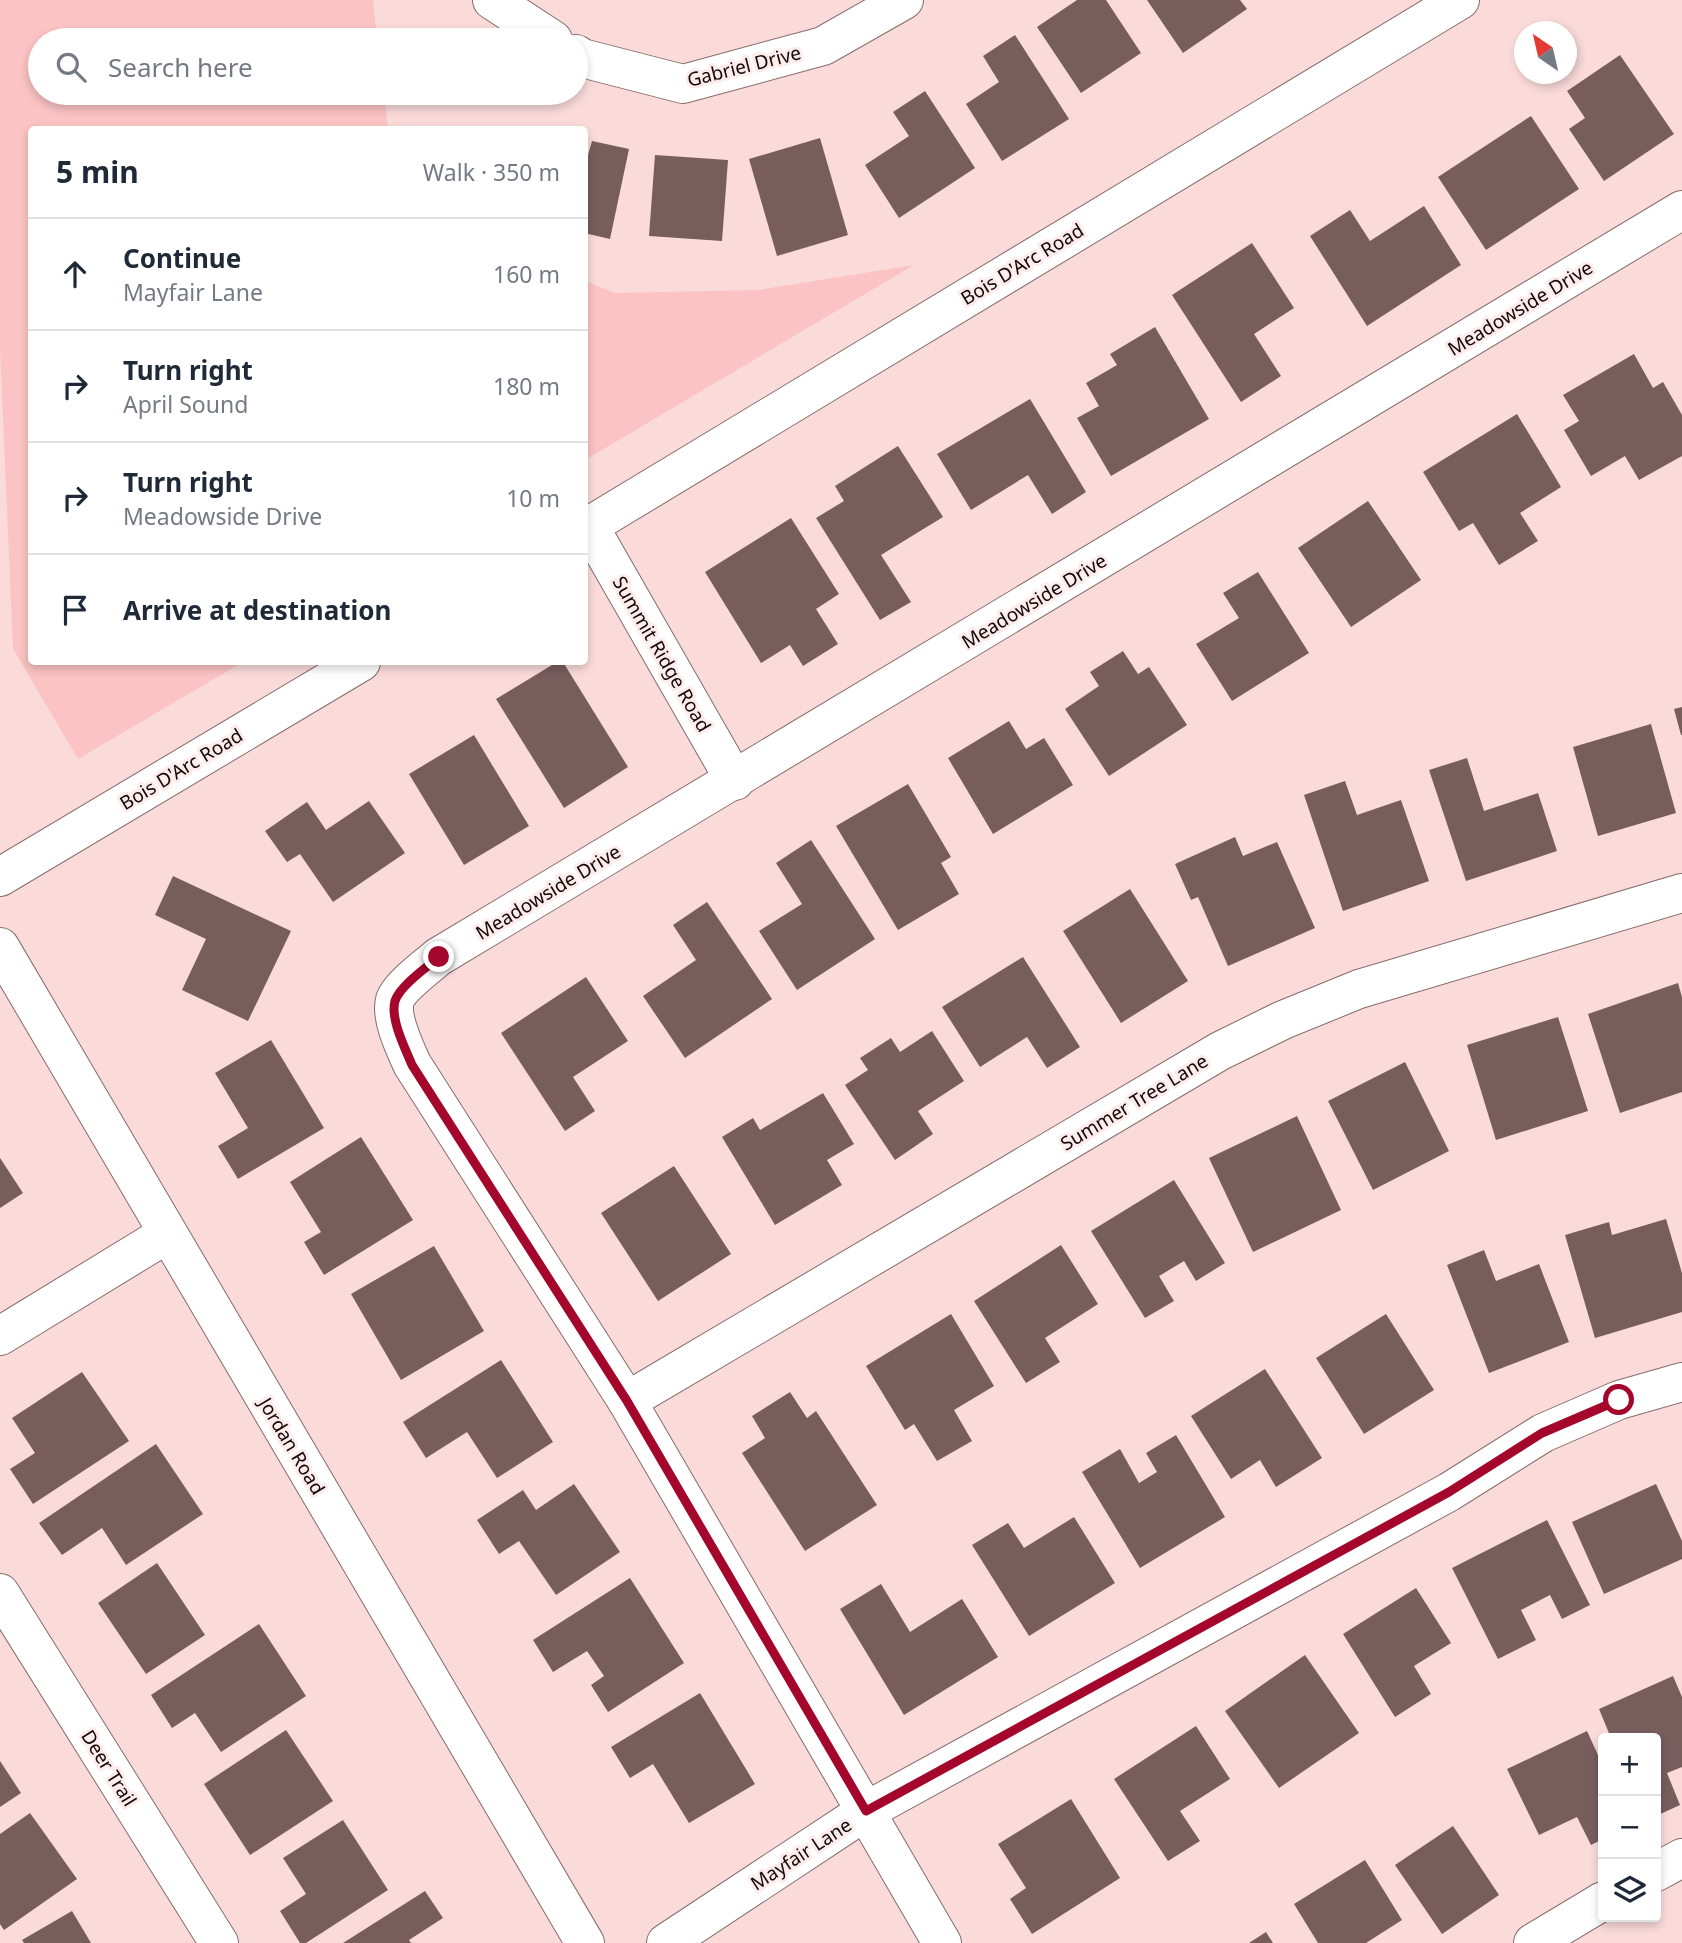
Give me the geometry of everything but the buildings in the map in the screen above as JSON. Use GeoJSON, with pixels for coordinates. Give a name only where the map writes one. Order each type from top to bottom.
{"type":"FeatureCollection","features":[{"type":"Feature","properties":{"kind":"street","name":"Gabriel Drive"},"geometry":{"type":"LineString","coordinates":[[588,60],[683,84],[824,46],[904,0]]}},
{"type":"Feature","properties":{"kind":"street"},"geometry":{"type":"LineString","coordinates":[[494,2],[534,28]]}},
{"type":"Feature","properties":{"kind":"street","name":"Bois D'Arc Road"},"geometry":{"type":"LineString","coordinates":[[588,526],[1452,2]]}},
{"type":"Feature","properties":{"kind":"street","name":"Meadowside Drive"},"geometry":{"type":"LineString","coordinates":[[627,1401],[412,1065],[397,1029],[395,1001],[407,984],[439,957],[1682,210]]}},
{"type":"Feature","properties":{"kind":"street","name":"Summit Ridge Road"},"geometry":{"type":"LineString","coordinates":[[588,529],[735,781]]}},
{"type":"Feature","properties":{"kind":"street","name":"Bois D'Arc Road"},"geometry":{"type":"LineString","coordinates":[[0,877],[356,665]]}},
{"type":"Feature","properties":{"kind":"street","name":"Summer Tree Lane"},"geometry":{"type":"LineString","coordinates":[[627,1401],[1220,1051],[1359,989],[1682,893]]}},
{"type":"Feature","properties":{"kind":"street","name":"Jordan Road"},"geometry":{"type":"LineString","coordinates":[[0,947],[585,1943]]}},
{"type":"Feature","properties":{"kind":"street"},"geometry":{"type":"LineString","coordinates":[[0,1336],[167,1234]]}},
{"type":"Feature","properties":{"kind":"street","name":"Mayfair Lane"},"geometry":{"type":"LineString","coordinates":[[666,1943],[866,1811],[1449,1492],[1542,1433],[1619,1400],[1682,1382]]}},
{"type":"Feature","properties":{"kind":"street"},"geometry":{"type":"LineString","coordinates":[[627,1401],[942,1943]]}},
{"type":"Feature","properties":{"kind":"street","name":"Deer Trail"},"geometry":{"type":"LineString","coordinates":[[0,1593],[219,1943]]}},
{"type":"Feature","properties":{"kind":"street"},"geometry":{"type":"LineString","coordinates":[[1661,1869],[1682,1858]]}},
{"type":"Feature","properties":{"kind":"street"},"geometry":{"type":"LineString","coordinates":[[1533,1943],[1598,1904]]}},
{"type":"Feature","properties":{"kind":"shaded area"},"geometry":{"type":"Polygon","coordinates":[[[0,0],[373,0],[376,28],[28,28],[28,105],[385,105],[388,126],[28,126],[28,665],[238,665],[78,759],[13,649],[0,347],[0,0]]]}},
{"type":"Feature","properties":{"kind":"shaded area"},"geometry":{"type":"Polygon","coordinates":[[[914,265],[588,458],[588,282],[615,293],[758,290],[914,265]]]}},
{"type":"Feature","properties":{"kind":"route"},"geometry":{"type":"LineString","coordinates":[[439,957],[407,984],[395,1001],[397,1029],[412,1065],[627,1401],[866,1811],[1449,1492],[1542,1433],[1619,1400]]}}]}
